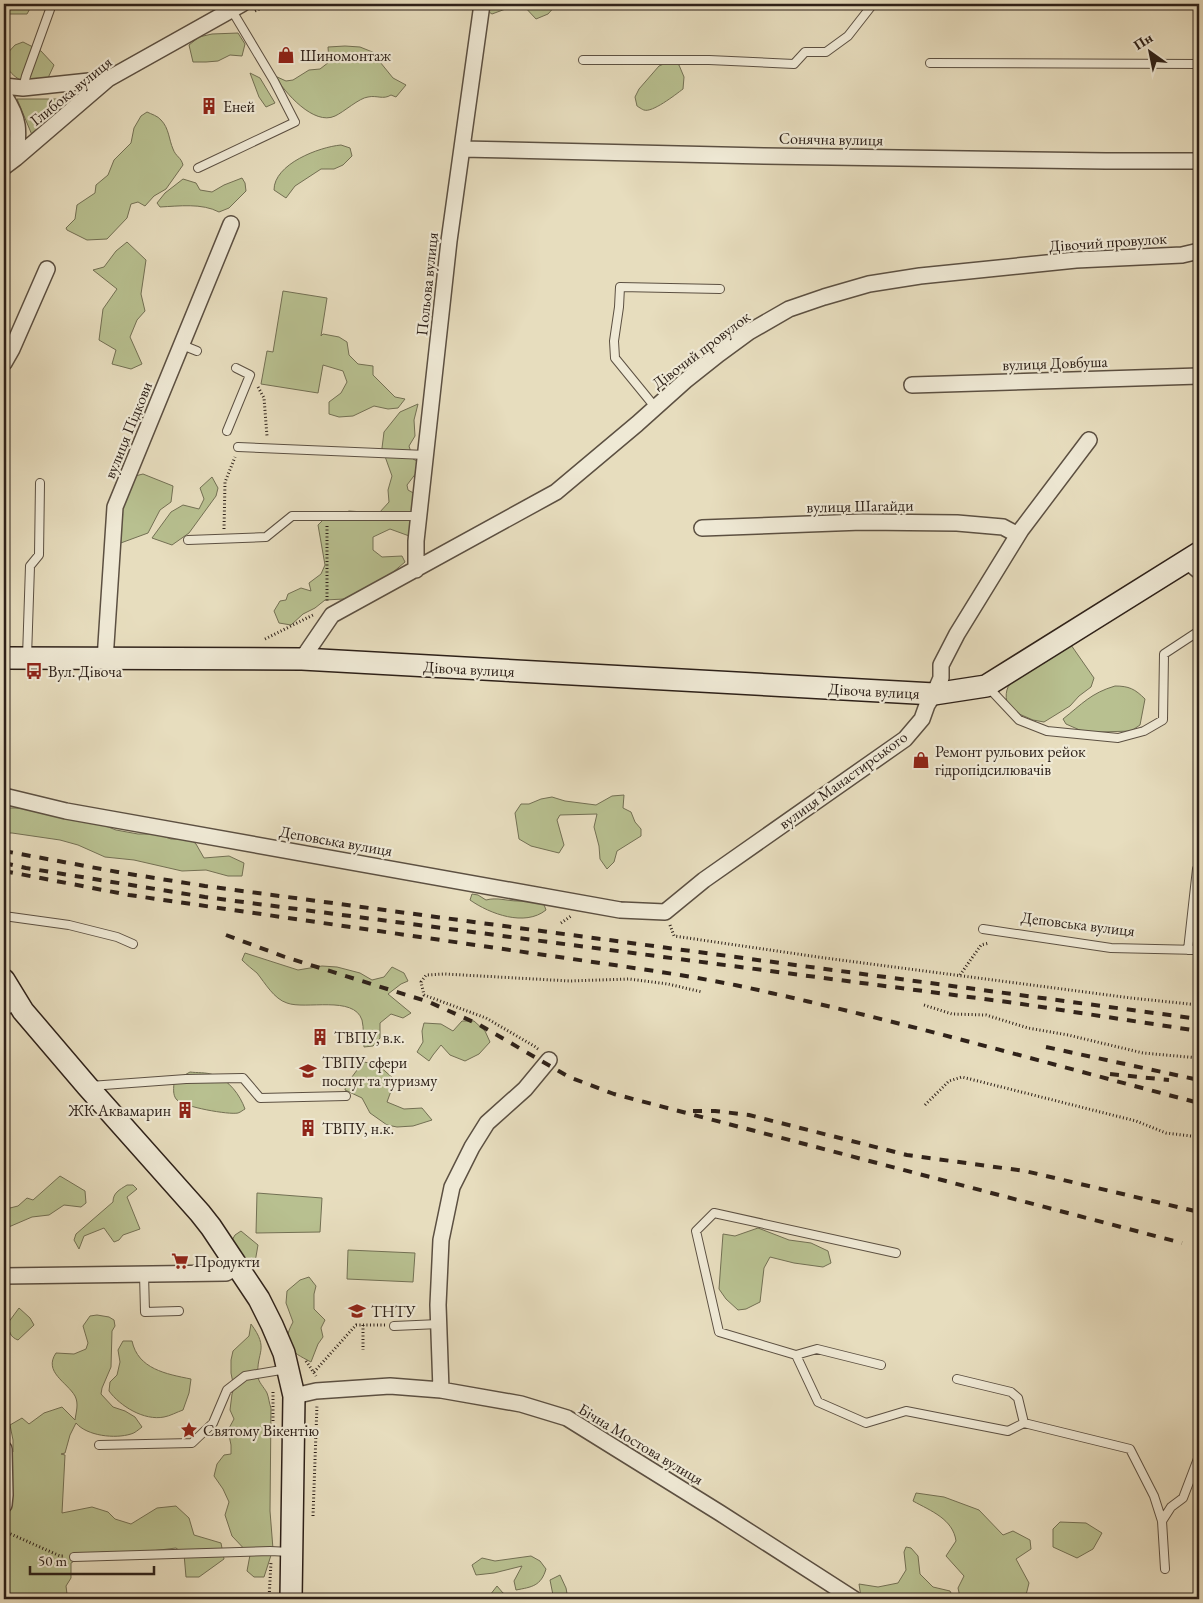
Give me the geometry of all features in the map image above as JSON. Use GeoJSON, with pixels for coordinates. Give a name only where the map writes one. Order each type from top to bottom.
{"type":"FeatureCollection","features":[{"type":"Feature","properties":{"kind":"main road"},"geometry":{"type":"LineString","coordinates":[[934,694],[986,686],[1195,562]]}},
{"type":"Feature","properties":{"kind":"main road","name":"Дівоча вулиця"},"geometry":{"type":"LineString","coordinates":[[4,658],[302,660],[934,694]]}},
{"type":"Feature","properties":{"kind":"main road"},"geometry":{"type":"LineString","coordinates":[[4,980],[9,1004],[88,1086],[200,1212],[259,1299],[272,1324],[284,1353],[294,1396],[291,1599]]}},
{"type":"Feature","properties":{"kind":"street","name":"Польова вулиця"},"geometry":{"type":"LineString","coordinates":[[416,570],[416,541],[427,455],[448,251],[482,4]]}},
{"type":"Feature","properties":{"kind":"street","name":"Глибока вулиця"},"geometry":{"type":"LineString","coordinates":[[10,162],[108,79],[237,11]]}},
{"type":"Feature","properties":{"kind":"street"},"geometry":{"type":"LineString","coordinates":[[4,86],[23,88],[108,79]]}},
{"type":"Feature","properties":{"kind":"street"},"geometry":{"type":"LineString","coordinates":[[4,95],[14,111],[19,131],[10,162]]}},
{"type":"Feature","properties":{"kind":"street","name":"Сонячна вулиця"},"geometry":{"type":"LineString","coordinates":[[462,149],[764,156],[1199,161]]}},
{"type":"Feature","properties":{"kind":"street","name":"вулиця Підкови"},"geometry":{"type":"LineString","coordinates":[[105,660],[115,507],[231,224]]}},
{"type":"Feature","properties":{"kind":"street","name":"Дівочий провулок"},"geometry":{"type":"LineString","coordinates":[[302,660],[330,612],[416,570],[556,492],[719,354],[749,332],[789,309],[869,284],[929,275],[1076,260],[1182,255],[1199,251]]}},
{"type":"Feature","properties":{"kind":"street"},"geometry":{"type":"LineString","coordinates":[[4,364],[47,269]]}},
{"type":"Feature","properties":{"kind":"street","name":"вулиця Довбуша"},"geometry":{"type":"LineString","coordinates":[[912,385],[1199,376]]}},
{"type":"Feature","properties":{"kind":"street"},"geometry":{"type":"LineString","coordinates":[[934,694],[941,678],[941,665],[1018,535],[1090,440]]}},
{"type":"Feature","properties":{"kind":"street","name":"вулиця Шагайди"},"geometry":{"type":"LineString","coordinates":[[702,528],[862,522],[957,523],[1003,527],[1018,535]]}},
{"type":"Feature","properties":{"kind":"street","name":"вулиця Манастирського"},"geometry":{"type":"LineString","coordinates":[[664,912],[704,880],[905,739],[922,719],[927,705],[934,694]]}},
{"type":"Feature","properties":{"kind":"street","name":"Деповська вулиця"},"geometry":{"type":"LineString","coordinates":[[4,796],[66,811],[620,910],[664,912]]}},
{"type":"Feature","properties":{"kind":"street"},"geometry":{"type":"LineString","coordinates":[[441,1390],[438,1305],[441,1240],[452,1187],[472,1147],[487,1123],[525,1089],[550,1060]]}},
{"type":"Feature","properties":{"kind":"street"},"geometry":{"type":"LineString","coordinates":[[4,1276],[226,1273],[238,1267]]}},
{"type":"Feature","properties":{"kind":"street","name":"Бічна Мостова вулиця"},"geometry":{"type":"LineString","coordinates":[[294,1396],[316,1391],[390,1386],[441,1390],[521,1404],[567,1418],[854,1599]]}},
{"type":"Feature","properties":{"kind":"street"},"geometry":{"type":"LineString","coordinates":[[4,1449],[4,1505]]}},
{"type":"Feature","properties":{"kind":"lane"},"geometry":{"type":"LineString","coordinates":[[23,88],[52,4]]}},
{"type":"Feature","properties":{"kind":"lane"},"geometry":{"type":"LineString","coordinates":[[583,60],[709,60],[794,64],[805,52],[826,52],[848,36],[873,4]]}},
{"type":"Feature","properties":{"kind":"lane"},"geometry":{"type":"LineString","coordinates":[[198,168],[295,122],[237,11]]}},
{"type":"Feature","properties":{"kind":"lane"},"geometry":{"type":"LineString","coordinates":[[930,63],[1199,64]]}},
{"type":"Feature","properties":{"kind":"lane"},"geometry":{"type":"LineString","coordinates":[[655,407],[615,358],[614,341],[620,286],[720,289]]}},
{"type":"Feature","properties":{"kind":"lane"},"geometry":{"type":"LineString","coordinates":[[182,345],[197,351]]}},
{"type":"Feature","properties":{"kind":"lane"},"geometry":{"type":"LineString","coordinates":[[227,431],[250,374],[236,368]]}},
{"type":"Feature","properties":{"kind":"lane"},"geometry":{"type":"LineString","coordinates":[[238,447],[427,455]]}},
{"type":"Feature","properties":{"kind":"lane"},"geometry":{"type":"LineString","coordinates":[[27,659],[30,566],[39,555],[40,482]]}},
{"type":"Feature","properties":{"kind":"lane"},"geometry":{"type":"LineString","coordinates":[[188,540],[266,537],[292,516],[420,516]]}},
{"type":"Feature","properties":{"kind":"lane"},"geometry":{"type":"LineString","coordinates":[[986,686],[1019,720],[1047,732],[1118,738],[1144,731],[1163,720],[1164,654],[1199,631]]}},
{"type":"Feature","properties":{"kind":"lane"},"geometry":{"type":"LineString","coordinates":[[1188,950],[1196,869]]}},
{"type":"Feature","properties":{"kind":"lane"},"geometry":{"type":"LineString","coordinates":[[4,916],[69,925],[117,937],[133,944]]}},
{"type":"Feature","properties":{"kind":"lane","name":"Деповська вулиця"},"geometry":{"type":"LineString","coordinates":[[983,929],[1111,948],[1199,950]]}},
{"type":"Feature","properties":{"kind":"lane"},"geometry":{"type":"LineString","coordinates":[[88,1086],[186,1079],[243,1078],[260,1098],[346,1096]]}},
{"type":"Feature","properties":{"kind":"lane"},"geometry":{"type":"LineString","coordinates":[[881,1365],[817,1349],[796,1355],[719,1332],[696,1231],[714,1213],[896,1254]]}},
{"type":"Feature","properties":{"kind":"lane"},"geometry":{"type":"LineString","coordinates":[[144,1274],[145,1312],[178,1311]]}},
{"type":"Feature","properties":{"kind":"lane"},"geometry":{"type":"LineString","coordinates":[[394,1326],[439,1324]]}},
{"type":"Feature","properties":{"kind":"lane"},"geometry":{"type":"LineString","coordinates":[[796,1355],[818,1402],[866,1423],[906,1411],[1008,1431],[1024,1424],[1130,1449],[1154,1496],[1162,1521],[1165,1568]]}},
{"type":"Feature","properties":{"kind":"lane"},"geometry":{"type":"LineString","coordinates":[[99,1445],[192,1443],[213,1424],[227,1390],[245,1376],[288,1369]]}},
{"type":"Feature","properties":{"kind":"lane"},"geometry":{"type":"LineString","coordinates":[[957,1379],[1011,1392],[1018,1398],[1024,1424]]}},
{"type":"Feature","properties":{"kind":"lane"},"geometry":{"type":"LineString","coordinates":[[1162,1521],[1171,1507],[1183,1498],[1199,1456]]}},
{"type":"Feature","properties":{"kind":"lane"},"geometry":{"type":"LineString","coordinates":[[74,1556],[292,1552]]}},
{"type":"Feature","properties":{"kind":"path"},"geometry":{"type":"LineString","coordinates":[[237,11],[270,4]]}},
{"type":"Feature","properties":{"kind":"path"},"geometry":{"type":"LineString","coordinates":[[250,374],[264,398],[268,447]]}},
{"type":"Feature","properties":{"kind":"path"},"geometry":{"type":"LineString","coordinates":[[224,539],[225,482],[238,447]]}},
{"type":"Feature","properties":{"kind":"path"},"geometry":{"type":"LineString","coordinates":[[258,643],[330,612],[326,516]]}},
{"type":"Feature","properties":{"kind":"path"},"geometry":{"type":"LineString","coordinates":[[664,912],[674,936],[825,958],[1131,998],[1199,1005]]}},
{"type":"Feature","properties":{"kind":"path"},"geometry":{"type":"LineString","coordinates":[[960,975],[981,945],[990,943]]}},
{"type":"Feature","properties":{"kind":"path"},"geometry":{"type":"LineString","coordinates":[[738,951],[740,946]]}},
{"type":"Feature","properties":{"kind":"path"},"geometry":{"type":"LineString","coordinates":[[550,1060],[534,1046],[486,1018],[424,995],[421,982],[426,975],[445,974],[570,981],[629,979],[668,984],[702,992]]}},
{"type":"Feature","properties":{"kind":"path"},"geometry":{"type":"LineString","coordinates":[[924,1005],[952,1014],[986,1015],[1028,1028],[1068,1035],[1142,1053],[1199,1058]]}},
{"type":"Feature","properties":{"kind":"path"},"geometry":{"type":"LineString","coordinates":[[925,1105],[949,1081],[962,1077],[1136,1121],[1166,1132],[1199,1137]]}},
{"type":"Feature","properties":{"kind":"path"},"geometry":{"type":"LineString","coordinates":[[314,1372],[356,1325],[394,1326]]}},
{"type":"Feature","properties":{"kind":"path"},"geometry":{"type":"LineString","coordinates":[[363,1325],[363,1350]]}},
{"type":"Feature","properties":{"kind":"path"},"geometry":{"type":"LineString","coordinates":[[4,1531],[60,1556],[74,1556]]}},
{"type":"Feature","properties":{"kind":"green space"},"geometry":{"type":"Polygon","coordinates":[[[4,4],[32,5],[27,14],[9,14],[4,11],[4,4]]]}},
{"type":"Feature","properties":{"kind":"green space"},"geometry":{"type":"Polygon","coordinates":[[[481,4],[519,4],[492,14],[481,4]]]}},
{"type":"Feature","properties":{"kind":"green space"},"geometry":{"type":"Polygon","coordinates":[[[522,4],[557,4],[548,14],[536,19],[522,4]]]}},
{"type":"Feature","properties":{"kind":"green space"},"geometry":{"type":"Polygon","coordinates":[[[238,33],[245,44],[242,56],[230,55],[218,61],[193,62],[189,45],[199,37],[212,34],[238,33]]]}},
{"type":"Feature","properties":{"kind":"green space"},"geometry":{"type":"Polygon","coordinates":[[[23,42],[41,51],[54,65],[48,78],[35,83],[28,83],[18,79],[7,67],[4,57],[15,45],[23,42]]]}},
{"type":"Feature","properties":{"kind":"green space"},"geometry":{"type":"Polygon","coordinates":[[[328,47],[360,47],[375,53],[393,78],[406,85],[396,97],[391,95],[364,98],[339,114],[327,118],[309,112],[301,106],[286,91],[275,76],[286,81],[293,80],[309,70],[320,69],[329,62],[328,47]]]}},
{"type":"Feature","properties":{"kind":"green space"},"geometry":{"type":"Polygon","coordinates":[[[671,61],[679,65],[684,77],[683,89],[652,109],[644,110],[637,106],[635,97],[639,89],[659,66],[671,61]]]}},
{"type":"Feature","properties":{"kind":"green space"},"geometry":{"type":"Polygon","coordinates":[[[250,73],[260,78],[275,103],[266,107],[259,97],[250,73]]]}},
{"type":"Feature","properties":{"kind":"green space"},"geometry":{"type":"Polygon","coordinates":[[[17,99],[75,99],[32,135],[17,99]]]}},
{"type":"Feature","properties":{"kind":"green space"},"geometry":{"type":"Polygon","coordinates":[[[147,112],[158,117],[164,123],[174,152],[183,165],[166,189],[154,196],[145,206],[138,202],[131,204],[127,218],[107,239],[87,240],[67,230],[66,228],[75,219],[77,205],[95,193],[96,185],[108,175],[114,160],[131,143],[134,128],[141,116],[147,112]]]}},
{"type":"Feature","properties":{"kind":"green space"},"geometry":{"type":"Polygon","coordinates":[[[341,145],[350,148],[352,156],[343,165],[334,169],[321,169],[295,186],[286,198],[274,190],[281,172],[299,158],[321,149],[341,145]]]}},
{"type":"Feature","properties":{"kind":"green space"},"geometry":{"type":"Polygon","coordinates":[[[242,178],[246,191],[229,208],[219,212],[198,206],[160,207],[157,203],[165,193],[183,179],[196,183],[200,190],[212,192],[242,178]]]}},
{"type":"Feature","properties":{"kind":"green space"},"geometry":{"type":"Polygon","coordinates":[[[127,242],[146,260],[141,294],[145,311],[137,320],[130,337],[142,364],[131,369],[112,364],[116,350],[99,340],[103,309],[117,289],[93,270],[104,267],[116,251],[127,242]]]}},
{"type":"Feature","properties":{"kind":"green space"},"geometry":{"type":"Polygon","coordinates":[[[283,291],[327,298],[321,336],[323,334],[339,337],[347,342],[349,355],[358,364],[373,366],[373,375],[395,397],[405,399],[398,408],[388,409],[374,406],[353,416],[339,417],[329,414],[329,402],[341,393],[347,382],[343,371],[323,365],[318,393],[261,384],[267,351],[273,352],[283,291]]]}},
{"type":"Feature","properties":{"kind":"green space"},"geometry":{"type":"Polygon","coordinates":[[[418,404],[414,420],[415,436],[409,446],[413,459],[423,464],[407,485],[408,490],[419,496],[412,537],[390,529],[373,537],[373,550],[382,557],[402,556],[405,562],[385,579],[344,599],[325,600],[303,614],[291,625],[279,623],[274,611],[280,601],[286,600],[288,594],[301,588],[311,591],[309,583],[321,574],[325,565],[318,525],[330,513],[341,514],[349,511],[379,513],[389,502],[388,490],[392,476],[382,448],[384,432],[400,412],[418,404]]]}},
{"type":"Feature","properties":{"kind":"green space"},"geometry":{"type":"Polygon","coordinates":[[[143,474],[173,486],[171,502],[160,510],[148,533],[118,544],[116,539],[127,478],[143,474]]]}},
{"type":"Feature","properties":{"kind":"green space"},"geometry":{"type":"Polygon","coordinates":[[[212,477],[218,488],[216,496],[189,533],[172,545],[152,538],[171,512],[183,505],[199,509],[204,499],[200,488],[212,477]]]}},
{"type":"Feature","properties":{"kind":"green space"},"geometry":{"type":"Polygon","coordinates":[[[1071,645],[1094,678],[1091,687],[1070,706],[1044,722],[1033,720],[1010,710],[1006,694],[1008,686],[1013,679],[1071,645]]]}},
{"type":"Feature","properties":{"kind":"green space"},"geometry":{"type":"Polygon","coordinates":[[[1115,686],[1132,689],[1145,699],[1140,725],[1131,731],[1101,732],[1082,731],[1066,724],[1063,719],[1081,704],[1099,692],[1115,686]]]}},
{"type":"Feature","properties":{"kind":"green space"},"geometry":{"type":"Polygon","coordinates":[[[624,795],[623,808],[631,812],[635,822],[641,829],[641,836],[617,851],[614,862],[607,869],[600,859],[594,827],[597,814],[560,815],[557,820],[564,845],[559,853],[531,846],[519,839],[515,813],[521,804],[529,804],[552,797],[565,801],[596,805],[612,796],[624,795]]]}},
{"type":"Feature","properties":{"kind":"green space"},"geometry":{"type":"Polygon","coordinates":[[[4,808],[30,808],[98,823],[116,830],[138,834],[157,834],[171,839],[190,839],[196,844],[204,858],[229,856],[244,863],[242,876],[228,876],[206,870],[182,871],[134,860],[105,857],[78,845],[60,840],[4,833],[4,808]]]}},
{"type":"Feature","properties":{"kind":"green space"},"geometry":{"type":"Polygon","coordinates":[[[472,894],[486,900],[540,901],[543,902],[546,910],[528,918],[508,917],[487,910],[470,900],[472,894]]]}},
{"type":"Feature","properties":{"kind":"green space"},"geometry":{"type":"Polygon","coordinates":[[[245,953],[298,970],[322,966],[337,967],[360,973],[372,980],[384,977],[392,967],[404,973],[408,981],[388,994],[411,1013],[403,1018],[391,1014],[380,1023],[380,1038],[373,1046],[364,1047],[363,1023],[357,1012],[340,1005],[295,1005],[282,1001],[270,990],[257,973],[242,960],[245,953]]]}},
{"type":"Feature","properties":{"kind":"green space"},"geometry":{"type":"Polygon","coordinates":[[[462,1021],[474,1021],[485,1031],[490,1042],[479,1054],[465,1061],[450,1055],[441,1045],[429,1061],[417,1052],[423,1042],[422,1031],[424,1023],[441,1024],[453,1031],[462,1021]]]}},
{"type":"Feature","properties":{"kind":"green space"},"geometry":{"type":"Polygon","coordinates":[[[363,1062],[377,1064],[395,1080],[387,1102],[404,1109],[422,1108],[432,1120],[413,1126],[397,1127],[387,1125],[370,1113],[362,1098],[345,1090],[346,1085],[363,1062]]]}},
{"type":"Feature","properties":{"kind":"green space"},"geometry":{"type":"Polygon","coordinates":[[[190,1072],[211,1074],[224,1080],[237,1093],[245,1109],[238,1113],[217,1112],[181,1103],[175,1098],[174,1081],[190,1072]]]}},
{"type":"Feature","properties":{"kind":"green space"},"geometry":{"type":"Polygon","coordinates":[[[60,1176],[85,1191],[86,1203],[81,1207],[64,1205],[49,1215],[32,1217],[4,1229],[4,1213],[6,1209],[18,1206],[27,1198],[33,1200],[60,1176]]]}},
{"type":"Feature","properties":{"kind":"green space"},"geometry":{"type":"Polygon","coordinates":[[[127,1185],[133,1185],[137,1189],[127,1197],[140,1229],[123,1235],[114,1242],[104,1228],[84,1236],[79,1249],[74,1240],[76,1234],[113,1202],[115,1194],[127,1185]]]}},
{"type":"Feature","properties":{"kind":"green space"},"geometry":{"type":"Polygon","coordinates":[[[257,1193],[322,1198],[320,1232],[256,1233],[257,1193]]]}},
{"type":"Feature","properties":{"kind":"green space"},"geometry":{"type":"Polygon","coordinates":[[[758,1228],[789,1240],[811,1243],[828,1251],[831,1263],[823,1267],[770,1257],[764,1268],[760,1302],[746,1309],[738,1310],[726,1299],[719,1289],[723,1234],[735,1236],[758,1228]]]}},
{"type":"Feature","properties":{"kind":"green space"},"geometry":{"type":"Polygon","coordinates":[[[241,1231],[258,1245],[254,1268],[248,1268],[231,1242],[235,1235],[241,1231]]]}},
{"type":"Feature","properties":{"kind":"green space"},"geometry":{"type":"Polygon","coordinates":[[[348,1250],[415,1253],[413,1282],[347,1279],[348,1250]]]}},
{"type":"Feature","properties":{"kind":"green space"},"geometry":{"type":"Polygon","coordinates":[[[309,1277],[316,1286],[314,1309],[325,1320],[321,1328],[323,1337],[311,1362],[289,1347],[287,1337],[293,1322],[286,1303],[287,1291],[300,1280],[309,1277]]]}},
{"type":"Feature","properties":{"kind":"green space"},"geometry":{"type":"Polygon","coordinates":[[[19,1308],[30,1318],[34,1325],[18,1340],[10,1334],[8,1323],[19,1308]]]}},
{"type":"Feature","properties":{"kind":"green space"},"geometry":{"type":"Polygon","coordinates":[[[97,1315],[114,1320],[115,1326],[112,1331],[111,1367],[101,1394],[113,1407],[135,1417],[142,1427],[131,1434],[109,1436],[94,1434],[76,1423],[70,1435],[65,1453],[61,1454],[65,1455],[62,1513],[92,1507],[108,1512],[115,1519],[131,1524],[157,1508],[176,1506],[189,1518],[194,1535],[221,1543],[224,1559],[199,1577],[186,1577],[184,1554],[176,1548],[135,1553],[103,1552],[86,1554],[71,1563],[71,1578],[66,1586],[67,1594],[64,1599],[4,1599],[4,1544],[6,1546],[11,1453],[13,1452],[10,1425],[22,1418],[29,1424],[44,1413],[62,1407],[75,1420],[77,1402],[75,1396],[54,1371],[52,1366],[53,1360],[56,1353],[74,1354],[86,1349],[88,1343],[83,1326],[90,1316],[97,1315]]]}},
{"type":"Feature","properties":{"kind":"green space"},"geometry":{"type":"Polygon","coordinates":[[[251,1324],[257,1333],[261,1345],[258,1378],[267,1393],[271,1408],[270,1511],[273,1549],[264,1577],[254,1577],[247,1571],[250,1555],[232,1536],[225,1515],[229,1502],[214,1476],[217,1464],[224,1455],[231,1454],[228,1430],[234,1419],[230,1410],[234,1388],[231,1360],[233,1351],[249,1336],[251,1324]]]}},
{"type":"Feature","properties":{"kind":"green space"},"geometry":{"type":"Polygon","coordinates":[[[123,1341],[132,1341],[140,1358],[154,1369],[191,1379],[189,1393],[183,1410],[169,1416],[149,1417],[126,1407],[114,1397],[109,1391],[110,1382],[117,1375],[120,1362],[118,1350],[123,1341]]]}},
{"type":"Feature","properties":{"kind":"green space"},"geometry":{"type":"Polygon","coordinates":[[[916,1493],[944,1497],[979,1510],[1003,1535],[1013,1531],[1030,1540],[1031,1549],[1016,1559],[1029,1583],[1025,1599],[964,1599],[960,1597],[958,1588],[964,1576],[946,1556],[956,1541],[954,1533],[940,1516],[913,1501],[916,1493]]]}},
{"type":"Feature","properties":{"kind":"green space"},"geometry":{"type":"Polygon","coordinates":[[[1060,1522],[1086,1523],[1102,1533],[1093,1549],[1077,1558],[1053,1547],[1053,1529],[1060,1522]]]}},
{"type":"Feature","properties":{"kind":"green space"},"geometry":{"type":"Polygon","coordinates":[[[906,1547],[911,1548],[918,1556],[920,1574],[933,1587],[950,1591],[954,1599],[866,1599],[861,1597],[859,1584],[878,1587],[898,1583],[906,1570],[904,1552],[906,1547]]]}},
{"type":"Feature","properties":{"kind":"green space"},"geometry":{"type":"Polygon","coordinates":[[[531,1556],[540,1561],[546,1569],[544,1575],[535,1585],[516,1590],[514,1581],[522,1566],[476,1575],[472,1565],[482,1558],[495,1561],[531,1556]]]}},
{"type":"Feature","properties":{"kind":"green space"},"geometry":{"type":"Polygon","coordinates":[[[560,1575],[566,1588],[568,1599],[550,1599],[553,1595],[550,1580],[560,1575]]]}},
{"type":"Feature","properties":{"kind":"green space"},"geometry":{"type":"Polygon","coordinates":[[[497,1586],[503,1593],[513,1599],[489,1599],[497,1586]]]}},
{"type":"Feature","properties":{"kind":"railway"},"geometry":{"type":"LineString","coordinates":[[4,851],[205,886],[1199,1019]]}},
{"type":"Feature","properties":{"kind":"railway"},"geometry":{"type":"LineString","coordinates":[[4,863],[205,897],[1015,1003],[1199,1031]]}},
{"type":"Feature","properties":{"kind":"railway"},"geometry":{"type":"LineString","coordinates":[[4,871],[129,895],[628,967],[730,984],[879,1018],[1199,1103]]}},
{"type":"Feature","properties":{"kind":"railway"},"geometry":{"type":"LineString","coordinates":[[226,935],[285,957],[429,1002],[478,1024],[569,1077],[614,1094],[1182,1243]]}},
{"type":"Feature","properties":{"kind":"railway"},"geometry":{"type":"LineString","coordinates":[[1046,1047],[1199,1080]]}},
{"type":"Feature","properties":{"kind":"railway"},"geometry":{"type":"LineString","coordinates":[[1110,1074],[1169,1080]]}},
{"type":"Feature","properties":{"kind":"railway"},"geometry":{"type":"LineString","coordinates":[[693,1111],[715,1111],[749,1115],[907,1155],[1025,1171],[1199,1212]]}},
{"type":"Feature","properties":{"kind":"place","name":"Шиномонтаж"},"geometry":{"type":"Point","coordinates":[286,55]}},
{"type":"Feature","properties":{"kind":"place","name":"Еней"},"geometry":{"type":"Point","coordinates":[209,106]}},
{"type":"Feature","properties":{"kind":"place","name":"Вул. Дівоча"},"geometry":{"type":"Point","coordinates":[34,671]}},
{"type":"Feature","properties":{"kind":"place","name":"Ремонт рульових рейок гідропідсилювачів"},"geometry":{"type":"Point","coordinates":[921,760]}},
{"type":"Feature","properties":{"kind":"place","name":"ТВПУ, в.к."},"geometry":{"type":"Point","coordinates":[320,1037]}},
{"type":"Feature","properties":{"kind":"place","name":"ТВПУ сфери послуг та туризму"},"geometry":{"type":"Point","coordinates":[308,1071]}},
{"type":"Feature","properties":{"kind":"place","name":"ЖК Аквамарин"},"geometry":{"type":"Point","coordinates":[185,1110]}},
{"type":"Feature","properties":{"kind":"place","name":"ТВПУ, н.к."},"geometry":{"type":"Point","coordinates":[308,1128]}},
{"type":"Feature","properties":{"kind":"place","name":"Продукти"},"geometry":{"type":"Point","coordinates":[180,1261]}},
{"type":"Feature","properties":{"kind":"place","name":"ТНТУ"},"geometry":{"type":"Point","coordinates":[357,1311]}},
{"type":"Feature","properties":{"kind":"place","name":"Святому Вікентію"},"geometry":{"type":"Point","coordinates":[189,1430]}}]}
